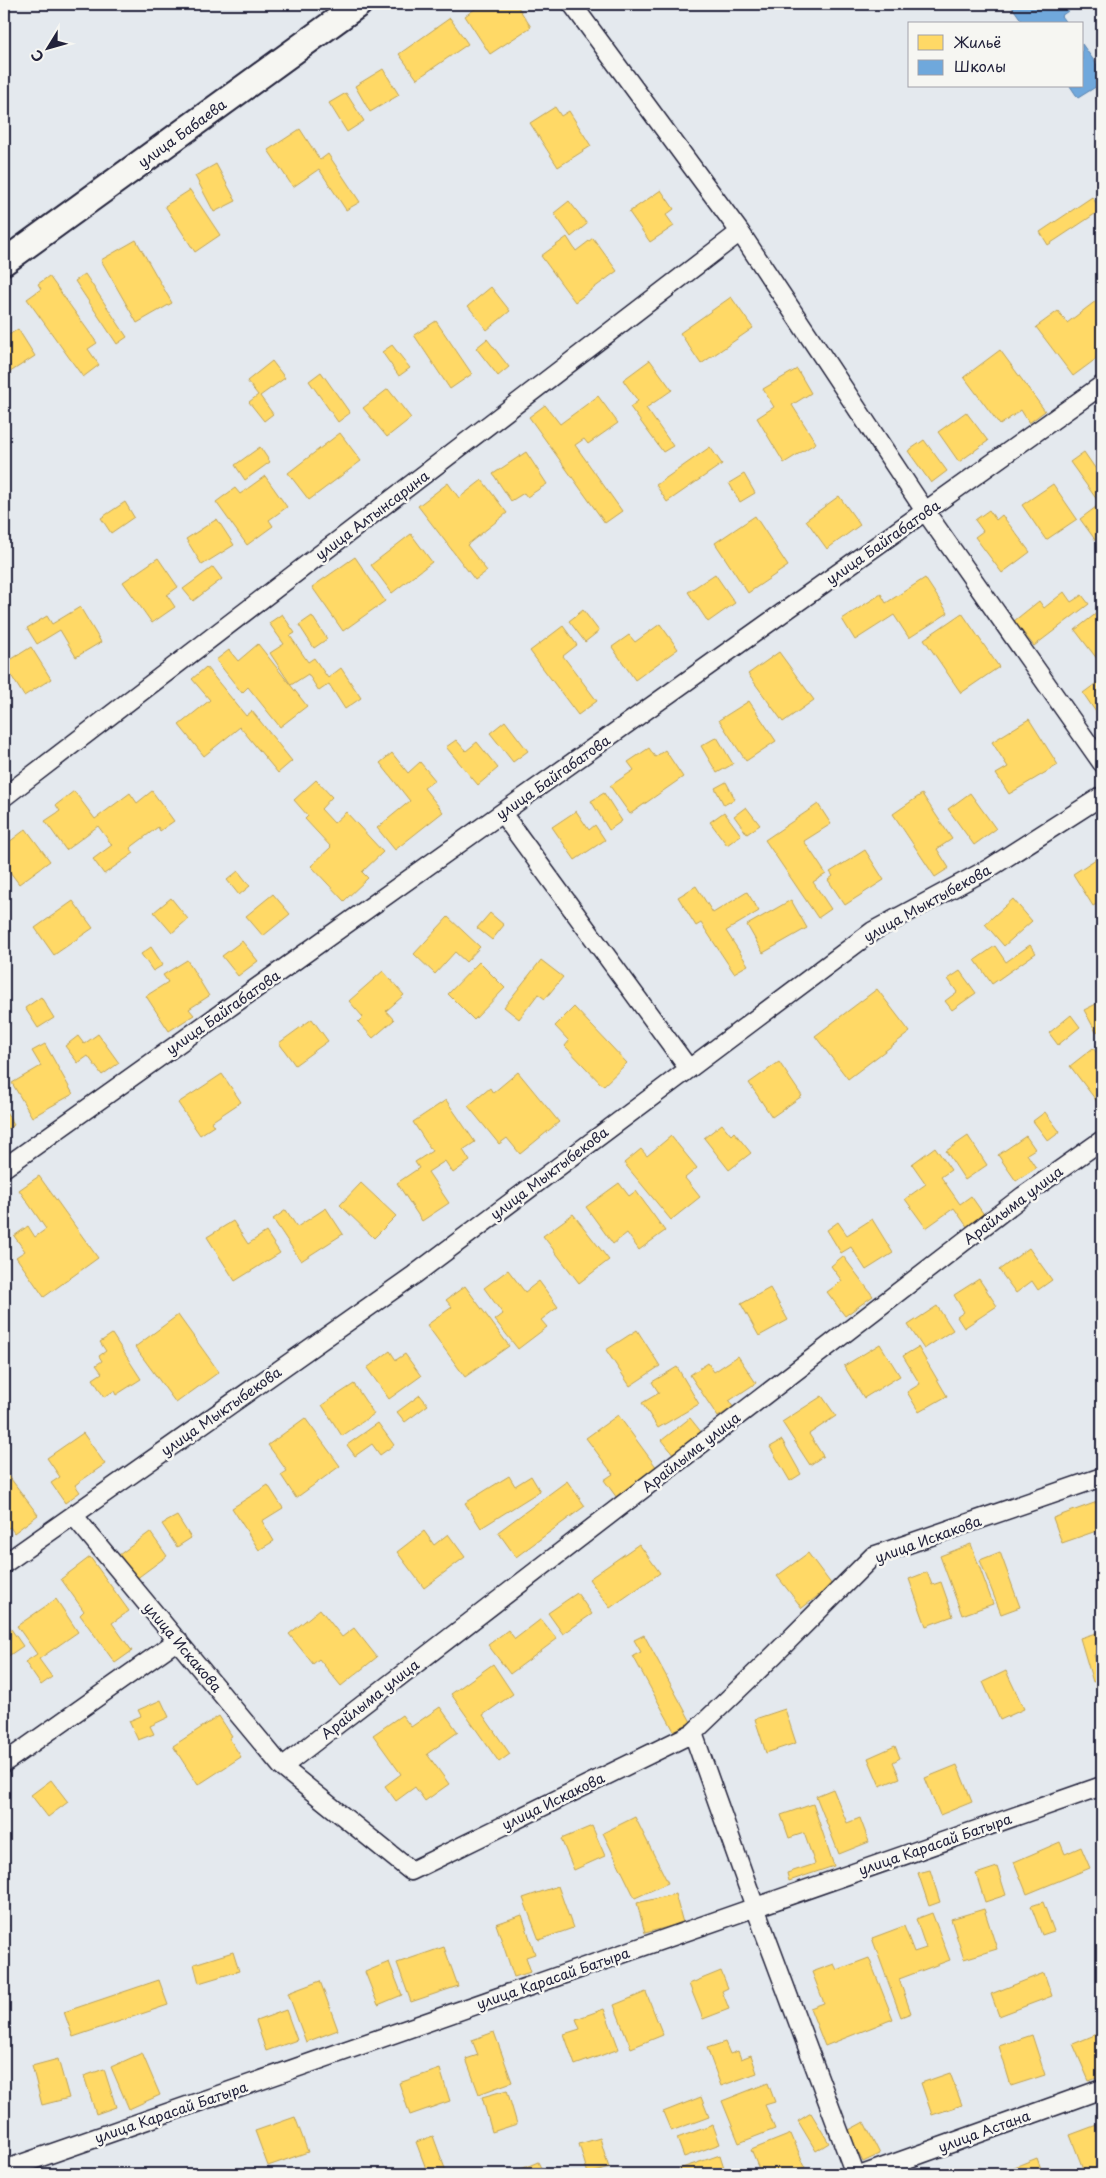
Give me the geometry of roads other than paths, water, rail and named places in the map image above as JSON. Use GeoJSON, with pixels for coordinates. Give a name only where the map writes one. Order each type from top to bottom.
{"type":"FeatureCollection","features":[{"type":"Feature","properties":{"kind":"street","name":"улица Бабаева"},"geometry":{"type":"LineString","coordinates":[[4,262],[359,4]]}},
{"type":"Feature","properties":{"kind":"street"},"geometry":{"type":"LineString","coordinates":[[572,4],[740,232],[925,511],[1102,764]]}},
{"type":"Feature","properties":{"kind":"street","name":"улица Алтынсарина"},"geometry":{"type":"LineString","coordinates":[[4,797],[740,232]]}},
{"type":"Feature","properties":{"kind":"street","name":"улица Байгабатова"},"geometry":{"type":"LineString","coordinates":[[4,1168],[1102,385]]}},
{"type":"Feature","properties":{"kind":"street","name":"улица Мыктыбекова"},"geometry":{"type":"LineString","coordinates":[[4,1564],[414,1275],[873,931],[988,869],[1102,796]]}},
{"type":"Feature","properties":{"kind":"street"},"geometry":{"type":"LineString","coordinates":[[502,813],[689,1069]]}},
{"type":"Feature","properties":{"kind":"street","name":"Арайлыма улица"},"geometry":{"type":"LineString","coordinates":[[282,1767],[1015,1202],[1102,1140]]}},
{"type":"Feature","properties":{"kind":"street","name":"улица Искакова"},"geometry":{"type":"LineString","coordinates":[[74,1516],[282,1767],[411,1871],[693,1733],[874,1556],[1102,1477]]}},
{"type":"Feature","properties":{"kind":"street"},"geometry":{"type":"LineString","coordinates":[[4,1763],[178,1640]]}},
{"type":"Feature","properties":{"kind":"street"},"geometry":{"type":"LineString","coordinates":[[693,1733],[755,1908],[856,2174]]}},
{"type":"Feature","properties":{"kind":"street","name":"улица Карасай Батыра"},"geometry":{"type":"LineString","coordinates":[[4,2170],[1102,1786]]}},
{"type":"Feature","properties":{"kind":"street","name":"улица Астана"},"geometry":{"type":"LineString","coordinates":[[865,2174],[1102,2089]]}}]}
